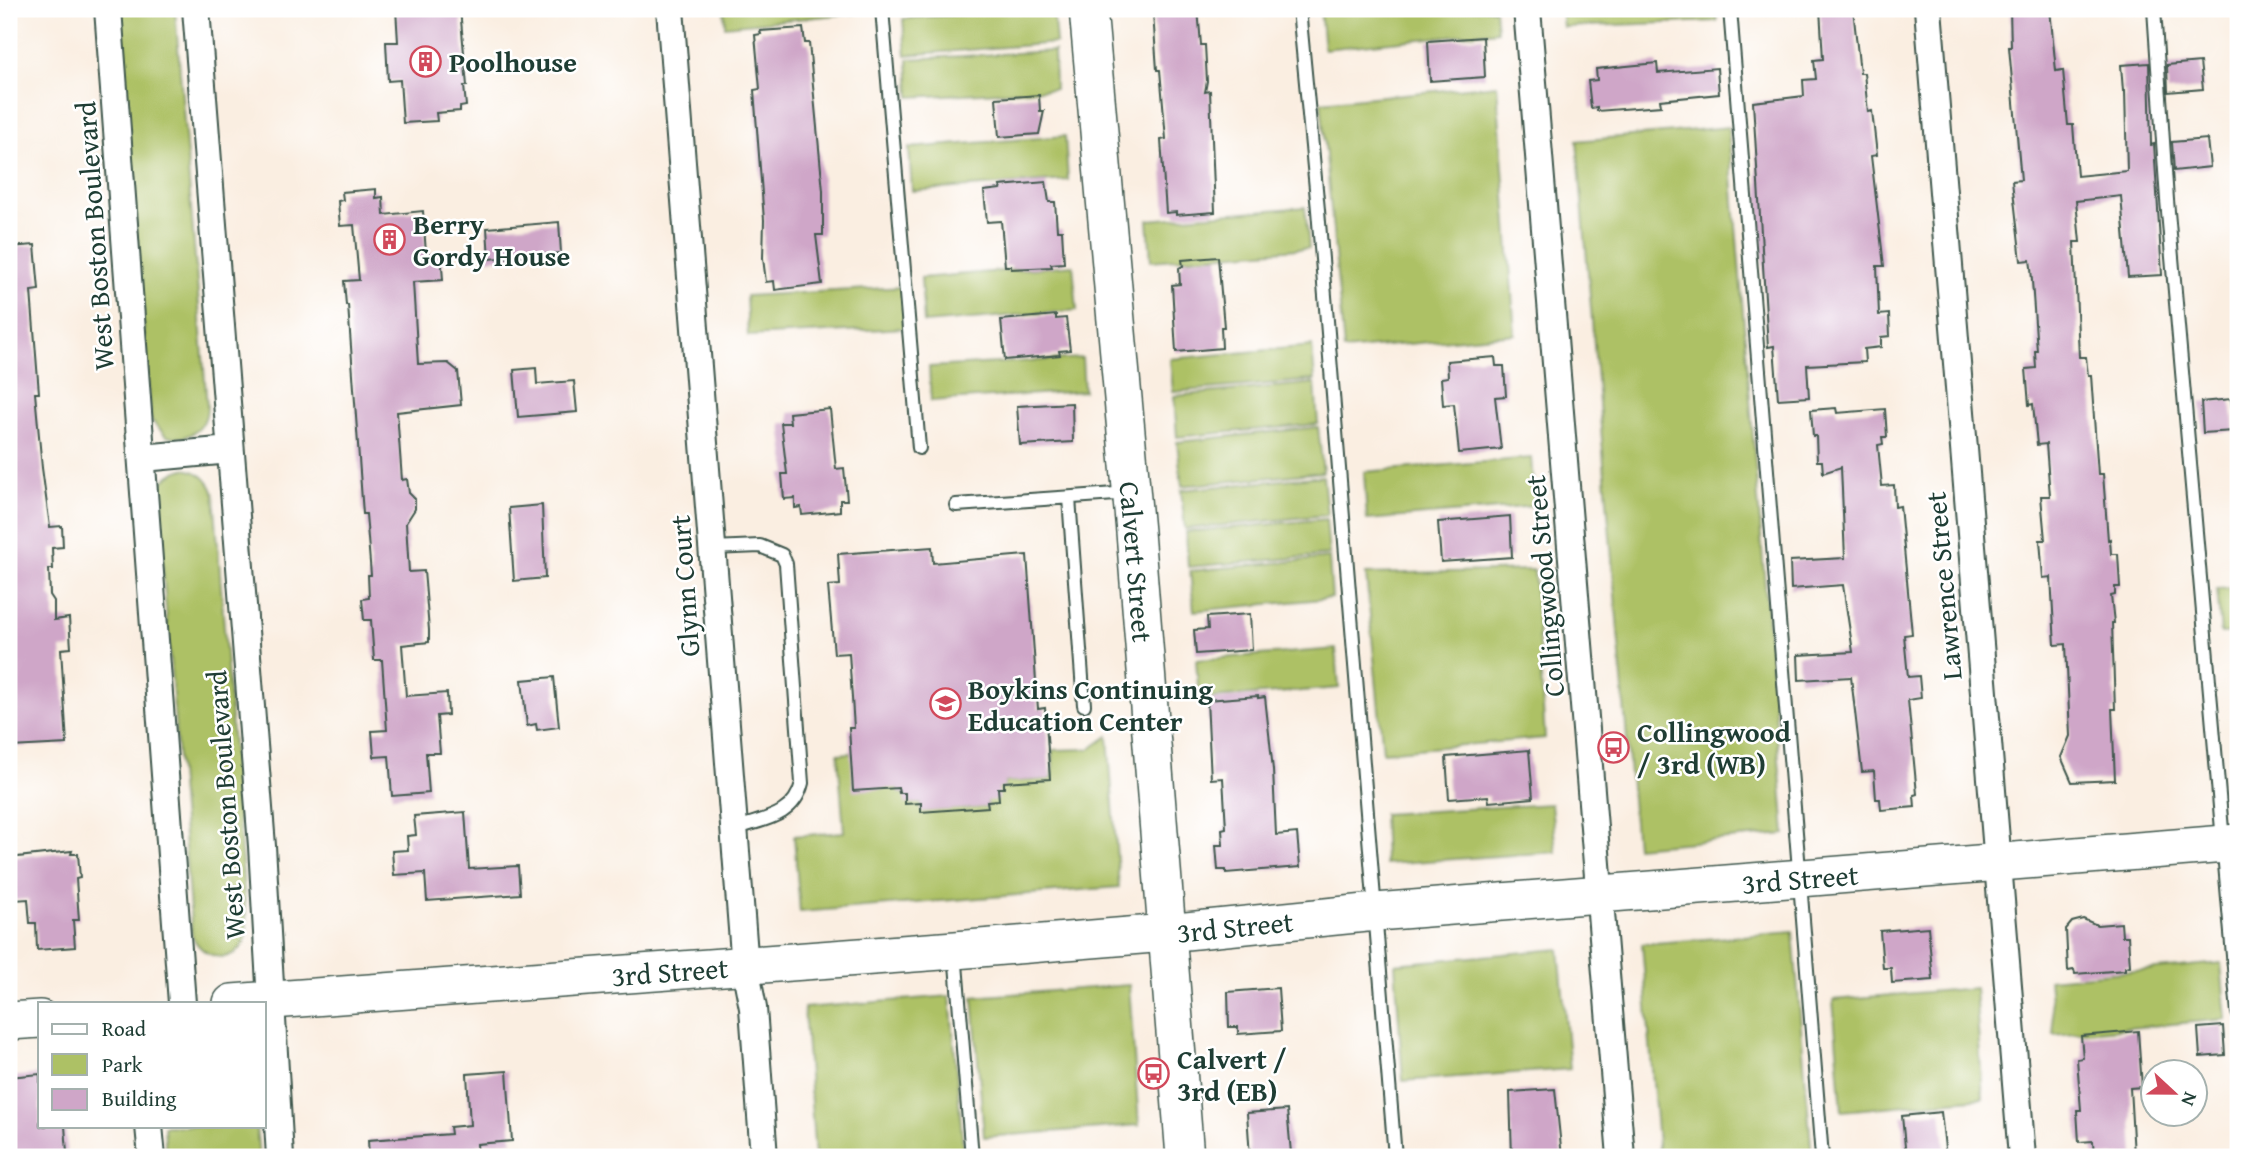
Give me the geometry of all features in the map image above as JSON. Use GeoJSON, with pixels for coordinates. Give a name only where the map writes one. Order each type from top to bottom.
{"type":"FeatureCollection","features":[{"type":"Feature","properties":{"kind":"street","name":"West Boston Boulevard"},"geometry":{"type":"LineString","coordinates":[[108,9],[183,1002]]}},
{"type":"Feature","properties":{"kind":"street","name":"West Boston Boulevard"},"geometry":{"type":"LineString","coordinates":[[196,9],[262,846],[280,1157]]}},
{"type":"Feature","properties":{"kind":"street","name":"Glynn Court"},"geometry":{"type":"LineString","coordinates":[[670,9],[745,967],[753,1008],[764,1157]]}},
{"type":"Feature","properties":{"kind":"street","name":"Calvert Street"},"geometry":{"type":"LineString","coordinates":[[1088,9],[1185,1157]]}},
{"type":"Feature","properties":{"kind":"street","name":"Collingwood Street"},"geometry":{"type":"LineString","coordinates":[[1527,9],[1621,1157]]}},
{"type":"Feature","properties":{"kind":"street","name":"Lawrence Street"},"geometry":{"type":"LineString","coordinates":[[1928,9],[2022,1157]]}},
{"type":"Feature","properties":{"kind":"street"},"geometry":{"type":"LineString","coordinates":[[143,458],[230,450]]}},
{"type":"Feature","properties":{"kind":"street","name":"3rd Street"},"geometry":{"type":"LineString","coordinates":[[242,1002],[745,967],[1166,933],[1376,912],[2232,843]]}},
{"type":"Feature","properties":{"kind":"street"},"geometry":{"type":"LineString","coordinates":[[9,1021],[38,1019]]}},
{"type":"Feature","properties":{"kind":"street"},"geometry":{"type":"LineString","coordinates":[[149,1128],[152,1157]]}},
{"type":"Feature","properties":{"kind":"lane"},"geometry":{"type":"LineString","coordinates":[[882,9],[919,447]]}},
{"type":"Feature","properties":{"kind":"lane"},"geometry":{"type":"LineString","coordinates":[[1299,9],[1395,1157]]}},
{"type":"Feature","properties":{"kind":"lane"},"geometry":{"type":"LineString","coordinates":[[1730,9],[1822,1157]]}},
{"type":"Feature","properties":{"kind":"lane"},"geometry":{"type":"LineString","coordinates":[[2154,9],[2167,200],[2232,843],[2238,1013]]}},
{"type":"Feature","properties":{"kind":"lane"},"geometry":{"type":"LineString","coordinates":[[956,505],[1131,493]]}},
{"type":"Feature","properties":{"kind":"lane"},"geometry":{"type":"LineString","coordinates":[[1069,498],[1084,705]]}},
{"type":"Feature","properties":{"kind":"lane"},"geometry":{"type":"LineString","coordinates":[[712,548],[761,546],[782,555],[786,564],[793,646],[802,783],[799,794],[795,803],[780,813],[734,829]]}},
{"type":"Feature","properties":{"kind":"lane"},"geometry":{"type":"LineString","coordinates":[[955,950],[972,1157]]}},
{"type":"Feature","properties":{"kind":"green space"},"geometry":{"type":"Polygon","coordinates":[[[118,9],[175,9],[207,406],[200,427],[182,437],[166,436],[151,420],[118,9]]]}},
{"type":"Feature","properties":{"kind":"green space"},"geometry":{"type":"Polygon","coordinates":[[[724,9],[856,9],[856,13],[725,26],[724,9]]]}},
{"type":"Feature","properties":{"kind":"green space"},"geometry":{"type":"Polygon","coordinates":[[[1053,9],[1056,43],[906,55],[903,19],[1053,9]]]}},
{"type":"Feature","properties":{"kind":"green space"},"geometry":{"type":"Polygon","coordinates":[[[1320,9],[1495,9],[1497,31],[1324,49],[1320,9]]]}},
{"type":"Feature","properties":{"kind":"green space"},"geometry":{"type":"Polygon","coordinates":[[[1561,9],[1716,9],[1717,21],[1563,27],[1561,9]]]}},
{"type":"Feature","properties":{"kind":"green space"},"geometry":{"type":"Polygon","coordinates":[[[1054,51],[1055,89],[910,97],[908,59],[1054,51]]]}},
{"type":"Feature","properties":{"kind":"green space"},"geometry":{"type":"Polygon","coordinates":[[[1497,85],[1515,334],[1344,350],[1321,102],[1497,85]]]}},
{"type":"Feature","properties":{"kind":"green space"},"geometry":{"type":"Polygon","coordinates":[[[1728,127],[1785,834],[1636,847],[1577,141],[1728,127]]]}},
{"type":"Feature","properties":{"kind":"green space"},"geometry":{"type":"Polygon","coordinates":[[[1065,136],[1068,180],[912,191],[909,148],[1065,136]]]}},
{"type":"Feature","properties":{"kind":"green space"},"geometry":{"type":"Polygon","coordinates":[[[1305,207],[1309,248],[1151,261],[1148,220],[1305,207]]]}},
{"type":"Feature","properties":{"kind":"green space"},"geometry":{"type":"Polygon","coordinates":[[[1073,265],[1077,310],[924,323],[921,278],[1073,265]]]}},
{"type":"Feature","properties":{"kind":"green space"},"geometry":{"type":"Polygon","coordinates":[[[904,287],[906,328],[748,336],[746,296],[904,287]]]}},
{"type":"Feature","properties":{"kind":"green space"},"geometry":{"type":"Polygon","coordinates":[[[1312,346],[1315,380],[1173,392],[1170,359],[1312,346]]]}},
{"type":"Feature","properties":{"kind":"green space"},"geometry":{"type":"Polygon","coordinates":[[[1082,358],[1084,391],[931,401],[929,367],[1082,358]]]}},
{"type":"Feature","properties":{"kind":"green space"},"geometry":{"type":"Polygon","coordinates":[[[1315,383],[1318,424],[1177,437],[1174,396],[1315,383]]]}},
{"type":"Feature","properties":{"kind":"green space"},"geometry":{"type":"Polygon","coordinates":[[[1318,427],[1323,472],[1182,486],[1177,442],[1318,427]]]}},
{"type":"Feature","properties":{"kind":"green space"},"geometry":{"type":"Polygon","coordinates":[[[1531,458],[1535,506],[1367,520],[1364,472],[1531,458]]]}},
{"type":"Feature","properties":{"kind":"green space"},"geometry":{"type":"Polygon","coordinates":[[[184,469],[203,477],[214,494],[247,931],[238,950],[223,957],[206,952],[192,936],[157,495],[166,478],[184,469]]]}},
{"type":"Feature","properties":{"kind":"green space"},"geometry":{"type":"Polygon","coordinates":[[[1323,476],[1327,515],[1185,529],[1181,490],[1323,476]]]}},
{"type":"Feature","properties":{"kind":"green space"},"geometry":{"type":"Polygon","coordinates":[[[1326,519],[1329,555],[1188,567],[1186,532],[1326,519]]]}},
{"type":"Feature","properties":{"kind":"green space"},"geometry":{"type":"Polygon","coordinates":[[[1329,558],[1332,598],[1194,611],[1190,571],[1329,558]]]}},
{"type":"Feature","properties":{"kind":"green space"},"geometry":{"type":"Polygon","coordinates":[[[1534,570],[1545,738],[1383,752],[1366,574],[1534,570]]]}},
{"type":"Feature","properties":{"kind":"green space"},"geometry":{"type":"Polygon","coordinates":[[[2238,588],[2238,633],[2221,634],[2217,589],[2238,588]]]}},
{"type":"Feature","properties":{"kind":"green space"},"geometry":{"type":"Polygon","coordinates":[[[1336,649],[1339,688],[1199,699],[1196,660],[1336,649]]]}},
{"type":"Feature","properties":{"kind":"green space"},"geometry":{"type":"Polygon","coordinates":[[[1108,736],[1119,887],[800,912],[794,836],[844,832],[838,754],[851,753],[898,788],[899,793],[905,793],[906,803],[921,803],[921,811],[987,807],[987,801],[998,788],[1004,787],[1004,782],[1050,779],[1053,776],[1053,750],[1090,749],[1108,736]]]}},
{"type":"Feature","properties":{"kind":"green space"},"geometry":{"type":"Polygon","coordinates":[[[1551,804],[1556,852],[1385,864],[1383,814],[1551,804]]]}},
{"type":"Feature","properties":{"kind":"green space"},"geometry":{"type":"Polygon","coordinates":[[[1793,932],[1812,1157],[1659,1157],[1642,944],[1793,932]]]}},
{"type":"Feature","properties":{"kind":"green space"},"geometry":{"type":"Polygon","coordinates":[[[1559,949],[1570,1069],[1403,1081],[1395,964],[1559,949]]]}},
{"type":"Feature","properties":{"kind":"green space"},"geometry":{"type":"Polygon","coordinates":[[[2221,963],[2226,1019],[2054,1035],[2049,979],[2221,963]]]}},
{"type":"Feature","properties":{"kind":"green space"},"geometry":{"type":"Polygon","coordinates":[[[1129,985],[1139,1125],[984,1137],[973,997],[1129,985]]]}},
{"type":"Feature","properties":{"kind":"green space"},"geometry":{"type":"Polygon","coordinates":[[[1975,988],[1983,1098],[1842,1111],[1833,1000],[1975,988]]]}},
{"type":"Feature","properties":{"kind":"green space"},"geometry":{"type":"Polygon","coordinates":[[[950,996],[963,1148],[815,1157],[804,1008],[950,996]]]}},
{"type":"Feature","properties":{"kind":"green space"},"geometry":{"type":"Polygon","coordinates":[[[164,1128],[256,1128],[259,1157],[166,1157],[164,1128]]]}},
{"type":"Feature","properties":{"kind":"building","name":"Poolhouse"},"geometry":{"type":"Polygon","coordinates":[[[396,9],[460,9],[467,86],[464,86],[466,106],[460,107],[460,111],[436,113],[437,121],[403,123],[400,80],[388,81],[386,42],[398,42],[396,9]]]}},
{"type":"Feature","properties":{"kind":"building"},"geometry":{"type":"Polygon","coordinates":[[[1158,9],[1198,9],[1201,45],[1205,45],[1205,92],[1210,91],[1215,212],[1176,215],[1176,212],[1166,213],[1161,140],[1166,139],[1153,13],[1158,12],[1158,9]]]}},
{"type":"Feature","properties":{"kind":"building"},"geometry":{"type":"Polygon","coordinates":[[[1820,9],[1853,9],[1860,73],[1864,73],[1868,112],[1872,111],[1877,155],[1871,156],[1884,266],[1877,266],[1879,315],[1889,314],[1890,336],[1881,337],[1881,347],[1864,349],[1865,362],[1807,365],[1809,397],[1778,399],[1774,346],[1768,347],[1753,102],[1804,96],[1803,80],[1816,79],[1814,60],[1823,59],[1820,9]]]}},
{"type":"Feature","properties":{"kind":"building"},"geometry":{"type":"Polygon","coordinates":[[[2010,9],[2050,9],[2056,71],[2063,70],[2068,125],[2073,125],[2077,176],[2127,171],[2125,91],[2121,65],[2149,63],[2151,145],[2154,144],[2162,275],[2128,277],[2121,196],[2076,201],[2080,242],[2074,242],[2079,357],[2086,357],[2088,375],[2091,375],[2098,474],[2103,474],[2111,554],[2118,554],[2120,587],[2115,587],[2115,595],[2111,596],[2114,623],[2115,709],[2112,709],[2115,780],[2072,782],[2061,757],[2070,736],[2066,644],[2055,645],[2051,577],[2043,578],[2040,540],[2045,540],[2041,496],[2050,496],[2046,444],[2037,445],[2033,404],[2029,405],[2026,369],[2036,368],[2037,351],[2030,260],[2021,261],[2012,181],[2021,180],[2009,47],[2010,9]]]}},
{"type":"Feature","properties":{"kind":"building"},"geometry":{"type":"Polygon","coordinates":[[[803,28],[805,43],[809,43],[823,191],[823,235],[816,235],[822,284],[775,290],[774,281],[766,282],[763,258],[764,220],[754,90],[760,89],[755,35],[761,34],[760,31],[803,28]]]}},
{"type":"Feature","properties":{"kind":"building"},"geometry":{"type":"Polygon","coordinates":[[[1483,37],[1485,77],[1430,81],[1428,41],[1483,37]]]}},
{"type":"Feature","properties":{"kind":"building"},"geometry":{"type":"Polygon","coordinates":[[[2200,62],[2203,89],[2168,92],[2167,65],[2200,62]]]}},
{"type":"Feature","properties":{"kind":"building"},"geometry":{"type":"Polygon","coordinates":[[[1657,63],[1658,73],[1717,68],[1719,94],[1660,100],[1661,106],[1597,111],[1597,107],[1591,108],[1588,81],[1597,80],[1596,69],[1657,63]]]}},
{"type":"Feature","properties":{"kind":"building"},"geometry":{"type":"Polygon","coordinates":[[[1039,95],[1040,111],[1044,111],[1039,134],[999,137],[996,98],[1039,95]]]}},
{"type":"Feature","properties":{"kind":"building"},"geometry":{"type":"Polygon","coordinates":[[[2207,139],[2210,167],[2174,171],[2172,142],[2207,139]]]}},
{"type":"Feature","properties":{"kind":"building"},"geometry":{"type":"Polygon","coordinates":[[[1046,182],[1049,202],[1055,202],[1057,230],[1062,230],[1064,263],[1051,264],[1052,267],[1011,269],[1011,266],[1005,266],[1001,221],[987,222],[984,191],[1001,189],[1000,186],[1046,182]]]}},
{"type":"Feature","properties":{"kind":"building"},"geometry":{"type":"Polygon","coordinates":[[[376,189],[376,198],[383,197],[384,215],[423,211],[426,254],[441,253],[443,280],[413,282],[418,364],[448,363],[458,371],[461,405],[397,412],[402,480],[407,479],[409,493],[415,499],[415,509],[406,523],[409,572],[424,571],[429,630],[429,642],[402,645],[406,696],[447,693],[448,715],[437,716],[440,753],[426,753],[429,793],[392,796],[389,756],[374,757],[372,731],[387,730],[382,660],[374,660],[371,620],[364,620],[362,599],[369,598],[368,575],[371,575],[366,514],[363,514],[344,281],[359,280],[354,225],[340,226],[338,201],[343,200],[342,192],[376,189]]]}},
{"type":"Feature","properties":{"kind":"building"},"geometry":{"type":"Polygon","coordinates":[[[559,222],[561,253],[489,259],[487,228],[559,222]]]}},
{"type":"Feature","properties":{"kind":"building"},"geometry":{"type":"Polygon","coordinates":[[[35,245],[39,290],[31,291],[39,393],[35,393],[50,527],[62,526],[63,547],[52,548],[53,569],[49,569],[50,595],[54,601],[54,620],[69,618],[71,648],[61,649],[67,744],[11,747],[9,247],[35,245]]]}},
{"type":"Feature","properties":{"kind":"building"},"geometry":{"type":"Polygon","coordinates":[[[1218,257],[1224,327],[1221,327],[1222,348],[1176,352],[1172,285],[1180,284],[1179,268],[1183,266],[1182,260],[1218,257]]]}},
{"type":"Feature","properties":{"kind":"building"},"geometry":{"type":"Polygon","coordinates":[[[1056,315],[1056,319],[1066,318],[1070,350],[1059,351],[1060,355],[1005,360],[1001,320],[1056,315]]]}},
{"type":"Feature","properties":{"kind":"building"},"geometry":{"type":"Polygon","coordinates":[[[1495,357],[1496,366],[1504,366],[1506,396],[1495,397],[1501,449],[1459,453],[1454,404],[1443,405],[1441,378],[1448,377],[1447,361],[1495,357]]]}},
{"type":"Feature","properties":{"kind":"building"},"geometry":{"type":"Polygon","coordinates":[[[536,368],[537,384],[574,381],[577,412],[518,417],[514,370],[536,368]]]}},
{"type":"Feature","properties":{"kind":"building"},"geometry":{"type":"Polygon","coordinates":[[[2231,399],[2234,431],[2203,433],[2201,402],[2231,399]]]}},
{"type":"Feature","properties":{"kind":"building"},"geometry":{"type":"Polygon","coordinates":[[[1072,403],[1073,442],[1020,445],[1017,406],[1072,403]]]}},
{"type":"Feature","properties":{"kind":"building"},"geometry":{"type":"Polygon","coordinates":[[[1836,408],[1837,413],[1885,409],[1887,437],[1882,437],[1883,444],[1878,445],[1882,486],[1894,485],[1895,507],[1900,506],[1912,634],[1904,635],[1908,677],[1919,676],[1921,698],[1908,700],[1917,794],[1914,795],[1915,807],[1881,810],[1880,799],[1876,799],[1874,771],[1862,772],[1851,677],[1799,680],[1798,655],[1853,652],[1843,585],[1791,589],[1790,561],[1845,558],[1841,467],[1823,473],[1822,461],[1817,461],[1811,410],[1836,408]]]}},
{"type":"Feature","properties":{"kind":"building"},"geometry":{"type":"Polygon","coordinates":[[[830,409],[836,469],[844,468],[847,500],[840,500],[840,511],[802,515],[801,507],[795,508],[795,498],[784,499],[782,474],[787,474],[781,423],[790,423],[789,413],[830,409]]]}},
{"type":"Feature","properties":{"kind":"building"},"geometry":{"type":"Polygon","coordinates":[[[542,505],[545,578],[514,581],[509,508],[542,505]]]}},
{"type":"Feature","properties":{"kind":"building"},"geometry":{"type":"Polygon","coordinates":[[[1510,516],[1512,557],[1441,562],[1438,522],[1510,516]]]}},
{"type":"Feature","properties":{"kind":"building"},"geometry":{"type":"Polygon","coordinates":[[[932,547],[933,563],[1027,555],[1038,709],[1045,708],[1050,779],[1004,782],[1004,788],[998,788],[999,800],[987,801],[988,807],[921,812],[921,803],[905,804],[905,793],[899,793],[898,788],[853,791],[849,728],[854,728],[849,653],[834,654],[828,586],[840,585],[838,554],[932,547]]]}},
{"type":"Feature","properties":{"kind":"building"},"geometry":{"type":"Polygon","coordinates":[[[1250,614],[1252,650],[1196,654],[1194,630],[1208,629],[1207,617],[1250,614]]]}},
{"type":"Feature","properties":{"kind":"building"},"geometry":{"type":"Polygon","coordinates":[[[554,677],[559,727],[537,730],[536,724],[527,726],[522,680],[554,677]]]}},
{"type":"Feature","properties":{"kind":"building"},"geometry":{"type":"Polygon","coordinates":[[[1265,697],[1273,770],[1276,835],[1297,833],[1300,867],[1226,873],[1226,870],[1218,870],[1216,845],[1223,845],[1222,829],[1226,828],[1223,778],[1211,779],[1207,700],[1265,697]]]}},
{"type":"Feature","properties":{"kind":"building"},"geometry":{"type":"Polygon","coordinates":[[[1529,750],[1533,798],[1489,802],[1488,796],[1449,799],[1446,757],[1529,750]]]}},
{"type":"Feature","properties":{"kind":"building"},"geometry":{"type":"Polygon","coordinates":[[[465,812],[469,869],[518,866],[520,894],[427,901],[425,873],[394,875],[392,851],[408,850],[407,836],[416,835],[414,816],[465,812]]]}},
{"type":"Feature","properties":{"kind":"building"},"geometry":{"type":"Polygon","coordinates":[[[72,851],[71,854],[78,854],[80,878],[76,879],[79,920],[73,920],[75,947],[37,950],[36,923],[30,923],[28,899],[15,900],[14,886],[9,886],[9,858],[72,851]]]}},
{"type":"Feature","properties":{"kind":"building"},"geometry":{"type":"Polygon","coordinates":[[[2083,919],[2097,925],[2121,923],[2122,936],[2128,936],[2130,966],[2125,967],[2125,970],[2075,974],[2074,970],[2068,971],[2066,929],[2072,922],[2083,919]]]}},
{"type":"Feature","properties":{"kind":"building"},"geometry":{"type":"Polygon","coordinates":[[[1928,927],[1933,980],[1892,983],[1891,968],[1883,968],[1880,931],[1928,927]]]}},
{"type":"Feature","properties":{"kind":"building"},"geometry":{"type":"Polygon","coordinates":[[[1278,988],[1281,1031],[1238,1034],[1238,1027],[1229,1027],[1228,992],[1278,988]]]}},
{"type":"Feature","properties":{"kind":"building"},"geometry":{"type":"Polygon","coordinates":[[[2223,1026],[2225,1055],[2200,1057],[2198,1028],[2223,1026]]]}},
{"type":"Feature","properties":{"kind":"building"},"geometry":{"type":"Polygon","coordinates":[[[2138,1031],[2138,1087],[2130,1088],[2134,1155],[2094,1157],[2093,1141],[2079,1142],[2077,1110],[2081,1110],[2077,1059],[2083,1058],[2081,1036],[2138,1031]]]}},
{"type":"Feature","properties":{"kind":"building"},"geometry":{"type":"Polygon","coordinates":[[[507,1071],[512,1141],[477,1144],[478,1157],[369,1157],[368,1140],[451,1134],[450,1127],[470,1125],[467,1074],[507,1071]]]}},
{"type":"Feature","properties":{"kind":"building"},"geometry":{"type":"Polygon","coordinates":[[[38,1074],[38,1128],[65,1128],[67,1152],[9,1157],[9,1077],[38,1074]]]}},
{"type":"Feature","properties":{"kind":"building"},"geometry":{"type":"Polygon","coordinates":[[[1555,1089],[1562,1157],[1512,1157],[1510,1092],[1555,1089]]]}},
{"type":"Feature","properties":{"kind":"building"},"geometry":{"type":"Polygon","coordinates":[[[1287,1110],[1291,1153],[1250,1157],[1247,1113],[1287,1110]]]}},
{"type":"Feature","properties":{"kind":"building"},"geometry":{"type":"Polygon","coordinates":[[[1941,1112],[1946,1157],[1906,1157],[1902,1116],[1941,1112]]]}},
{"type":"Feature","properties":{"kind":"place","name":"Poolhouse"},"geometry":{"type":"Point","coordinates":[426,61]}},
{"type":"Feature","properties":{"kind":"place","name":"Berry Gordy House"},"geometry":{"type":"Point","coordinates":[390,239]}},
{"type":"Feature","properties":{"kind":"place","name":"Boykins Continuing Education Center"},"geometry":{"type":"Point","coordinates":[945,704]}},
{"type":"Feature","properties":{"kind":"place","name":"Collingwood / 3rd (WB)"},"geometry":{"type":"Point","coordinates":[1614,747]}},
{"type":"Feature","properties":{"kind":"place","name":"Calvert / 3rd (EB)"},"geometry":{"type":"Point","coordinates":[1154,1074]}}]}
